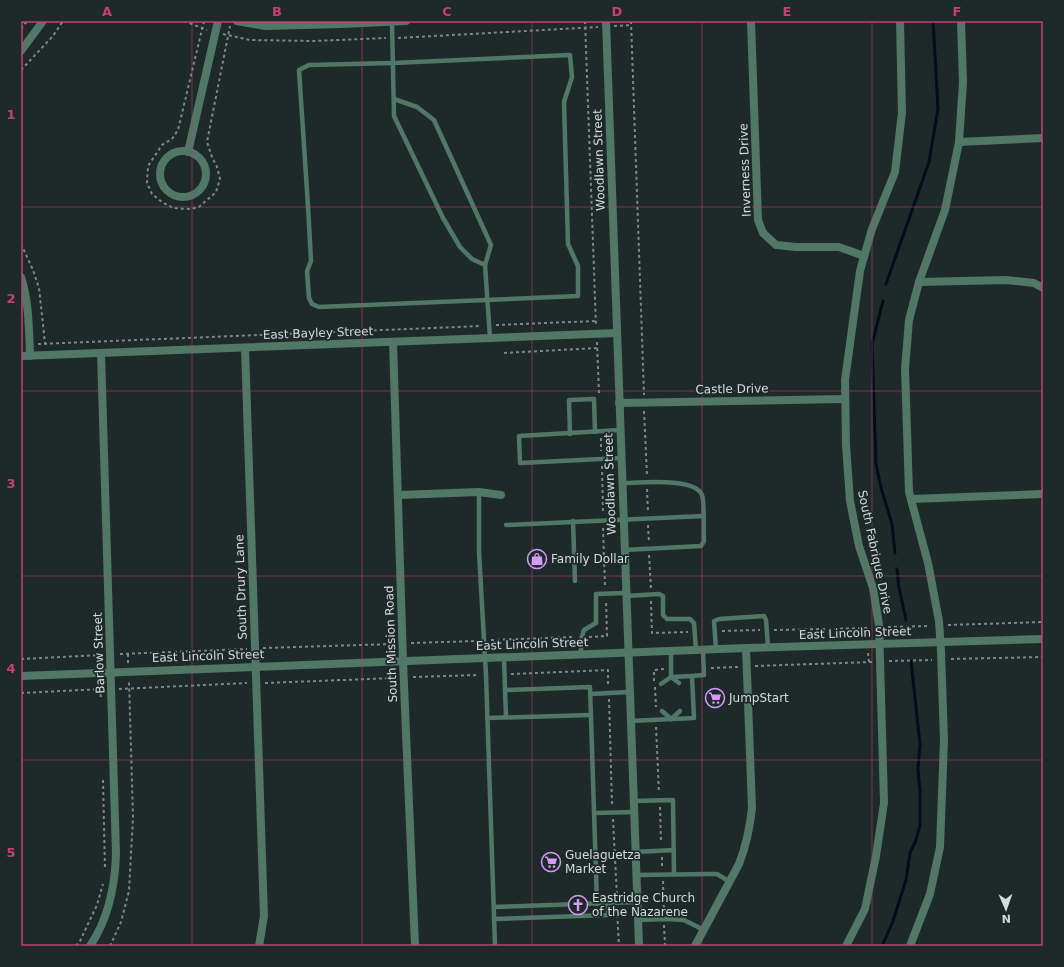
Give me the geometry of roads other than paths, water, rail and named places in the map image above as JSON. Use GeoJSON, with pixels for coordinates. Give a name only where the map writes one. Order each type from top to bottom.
{"type":"FeatureCollection","features":[{"type":"Feature","properties":{"kind":"street"},"geometry":{"type":"LineString","coordinates":[[21,51],[43,21]]}},
{"type":"Feature","properties":{"kind":"street"},"geometry":{"type":"LineString","coordinates":[[188,152],[218,21]]}},
{"type":"Feature","properties":{"kind":"street"},"geometry":{"type":"LineString","coordinates":[[237,21],[265,26],[406,21]]}},
{"type":"Feature","properties":{"kind":"street","name":"Inverness Drive"},"geometry":{"type":"LineString","coordinates":[[751,21],[758,220],[763,233],[776,245],[796,247],[839,247],[864,256]]}},
{"type":"Feature","properties":{"kind":"street","name":"South Fabrique Drive"},"geometry":{"type":"LineString","coordinates":[[846,946],[865,909],[876,856],[884,803],[879,627],[873,588],[859,546],[850,501],[846,445],[845,380],[860,271],[872,229],[894,172],[902,113],[900,21]]}},
{"type":"Feature","properties":{"kind":"street"},"geometry":{"type":"LineString","coordinates":[[910,946],[930,894],[940,847],[944,740],[942,659],[939,625],[928,563],[909,492],[905,369],[909,320],[919,282],[945,210],[959,142],[963,82],[961,21]]}},
{"type":"Feature","properties":{"kind":"street","name":"Woodlawn Street"},"geometry":{"type":"LineString","coordinates":[[606,24],[624,519],[627,653],[639,946]]}},
{"type":"Feature","properties":{"kind":"street"},"geometry":{"type":"LineString","coordinates":[[959,142],[1043,138]]}},
{"type":"Feature","properties":{"kind":"street"},"geometry":{"type":"LineString","coordinates":[[182,151],[188,152],[194,154],[200,159],[205,170],[206,177],[204,184],[196,193],[187,196],[172,194],[162,184],[160,169],[166,158],[182,151]]}},
{"type":"Feature","properties":{"kind":"street"},"geometry":{"type":"LineString","coordinates":[[21,277],[26,296],[30,356]]}},
{"type":"Feature","properties":{"kind":"street"},"geometry":{"type":"LineString","coordinates":[[919,282],[1006,280],[1034,284],[1043,288]]}},
{"type":"Feature","properties":{"kind":"street","name":"East Bayley Street"},"geometry":{"type":"LineString","coordinates":[[21,356],[617,333]]}},
{"type":"Feature","properties":{"kind":"street","name":"South Mission Road"},"geometry":{"type":"LineString","coordinates":[[393,342],[399,495],[403,661],[415,946]]}},
{"type":"Feature","properties":{"kind":"street","name":"South Drury Lane"},"geometry":{"type":"LineString","coordinates":[[245,348],[264,916],[259,946]]}},
{"type":"Feature","properties":{"kind":"street","name":"Barlow Street"},"geometry":{"type":"LineString","coordinates":[[90,946],[97,936],[110,907],[115,880],[116,854],[112,672],[101,353]]}},
{"type":"Feature","properties":{"kind":"street","name":"Castle Drive"},"geometry":{"type":"LineString","coordinates":[[619,403],[845,399]]}},
{"type":"Feature","properties":{"kind":"street"},"geometry":{"type":"LineString","coordinates":[[399,495],[479,492],[501,495]]}},
{"type":"Feature","properties":{"kind":"street"},"geometry":{"type":"LineString","coordinates":[[911,499],[1043,494]]}},
{"type":"Feature","properties":{"kind":"street","name":"East Lincoln Street"},"geometry":{"type":"LineString","coordinates":[[21,676],[768,647],[1043,639]]}},
{"type":"Feature","properties":{"kind":"street"},"geometry":{"type":"LineString","coordinates":[[695,946],[730,882],[743,853],[751,813],[746,648]]}},
{"type":"Feature","properties":{"kind":"lane"},"geometry":{"type":"LineString","coordinates":[[392,22],[394,116],[443,218],[460,247],[472,259],[484,265]]}},
{"type":"Feature","properties":{"kind":"lane"},"geometry":{"type":"LineString","coordinates":[[570,55],[572,77],[564,102],[568,244],[578,266],[578,296],[319,307],[312,304],[309,298],[307,271],[311,261],[299,70],[309,65],[393,63],[570,55]]}},
{"type":"Feature","properties":{"kind":"lane"},"geometry":{"type":"LineString","coordinates":[[394,99],[417,107],[434,120],[491,245],[484,265],[490,338]]}},
{"type":"Feature","properties":{"kind":"lane"},"geometry":{"type":"LineString","coordinates":[[570,434],[569,400],[594,400],[595,432]]}},
{"type":"Feature","properties":{"kind":"lane"},"geometry":{"type":"LineString","coordinates":[[620,430],[519,436],[520,463],[621,458]]}},
{"type":"Feature","properties":{"kind":"lane"},"geometry":{"type":"LineString","coordinates":[[622,483],[668,482],[696,487],[702,496],[704,541],[701,546],[624,550]]}},
{"type":"Feature","properties":{"kind":"lane"},"geometry":{"type":"LineString","coordinates":[[479,492],[479,552],[486,675],[495,946]]}},
{"type":"Feature","properties":{"kind":"lane"},"geometry":{"type":"LineString","coordinates":[[506,525],[703,516]]}},
{"type":"Feature","properties":{"kind":"lane"},"geometry":{"type":"LineString","coordinates":[[573,521],[575,581]]}},
{"type":"Feature","properties":{"kind":"lane"},"geometry":{"type":"LineString","coordinates":[[582,654],[582,637],[584,630],[596,623],[596,594],[659,594],[663,596],[664,615],[666,619],[690,619],[694,623],[704,668],[704,675],[671,677],[661,684]]}},
{"type":"Feature","properties":{"kind":"lane"},"geometry":{"type":"LineString","coordinates":[[716,649],[714,621],[719,619],[764,616],[766,620],[768,647]]}},
{"type":"Feature","properties":{"kind":"lane"},"geometry":{"type":"LineString","coordinates":[[670,684],[671,651]]}},
{"type":"Feature","properties":{"kind":"lane"},"geometry":{"type":"LineString","coordinates":[[504,657],[506,717]]}},
{"type":"Feature","properties":{"kind":"lane"},"geometry":{"type":"LineString","coordinates":[[630,721],[694,718],[692,676]]}},
{"type":"Feature","properties":{"kind":"lane"},"geometry":{"type":"LineString","coordinates":[[671,677],[679,683]]}},
{"type":"Feature","properties":{"kind":"lane"},"geometry":{"type":"LineString","coordinates":[[505,690],[590,687],[597,904]]}},
{"type":"Feature","properties":{"kind":"lane"},"geometry":{"type":"LineString","coordinates":[[590,694],[629,692]]}},
{"type":"Feature","properties":{"kind":"lane"},"geometry":{"type":"LineString","coordinates":[[671,719],[680,710]]}},
{"type":"Feature","properties":{"kind":"lane"},"geometry":{"type":"LineString","coordinates":[[662,711],[671,719]]}},
{"type":"Feature","properties":{"kind":"lane"},"geometry":{"type":"LineString","coordinates":[[670,711],[671,719]]}},
{"type":"Feature","properties":{"kind":"lane"},"geometry":{"type":"LineString","coordinates":[[487,718],[591,714]]}},
{"type":"Feature","properties":{"kind":"lane"},"geometry":{"type":"LineString","coordinates":[[633,801],[673,800],[674,874]]}},
{"type":"Feature","properties":{"kind":"lane"},"geometry":{"type":"LineString","coordinates":[[594,813],[634,812]]}},
{"type":"Feature","properties":{"kind":"lane"},"geometry":{"type":"LineString","coordinates":[[635,852],[674,850]]}},
{"type":"Feature","properties":{"kind":"lane"},"geometry":{"type":"LineString","coordinates":[[636,875],[717,874],[730,882]]}},
{"type":"Feature","properties":{"kind":"lane"},"geometry":{"type":"LineString","coordinates":[[494,907],[637,902]]}},
{"type":"Feature","properties":{"kind":"lane"},"geometry":{"type":"LineString","coordinates":[[494,919],[608,915],[608,903]]}},
{"type":"Feature","properties":{"kind":"lane"},"geometry":{"type":"LineString","coordinates":[[638,920],[684,920],[704,930]]}},
{"type":"Feature","properties":{"kind":"waterway"},"geometry":{"type":"LineString","coordinates":[[886,284],[929,162],[938,109],[933,21]]}},
{"type":"Feature","properties":{"kind":"waterway"},"geometry":{"type":"LineString","coordinates":[[883,301],[872,344],[876,464],[881,488],[892,524],[895,553]]}},
{"type":"Feature","properties":{"kind":"waterway"},"geometry":{"type":"LineString","coordinates":[[897,569],[899,588],[906,620]]}},
{"type":"Feature","properties":{"kind":"waterway"},"geometry":{"type":"LineString","coordinates":[[882,946],[893,921],[906,880],[910,853],[916,840],[920,825],[918,769],[920,744],[911,661]]}},
{"type":"Feature","properties":{"kind":"place","name":"Family Dollar"},"geometry":{"type":"Point","coordinates":[537,559]}},
{"type":"Feature","properties":{"kind":"place","name":"JumpStart"},"geometry":{"type":"Point","coordinates":[715,698]}},
{"type":"Feature","properties":{"kind":"place","name":"Guelaguetza Market"},"geometry":{"type":"Point","coordinates":[551,862]}},
{"type":"Feature","properties":{"kind":"place","name":"Eastridge Church of the Nazarene"},"geometry":{"type":"Point","coordinates":[578,905]}}]}
